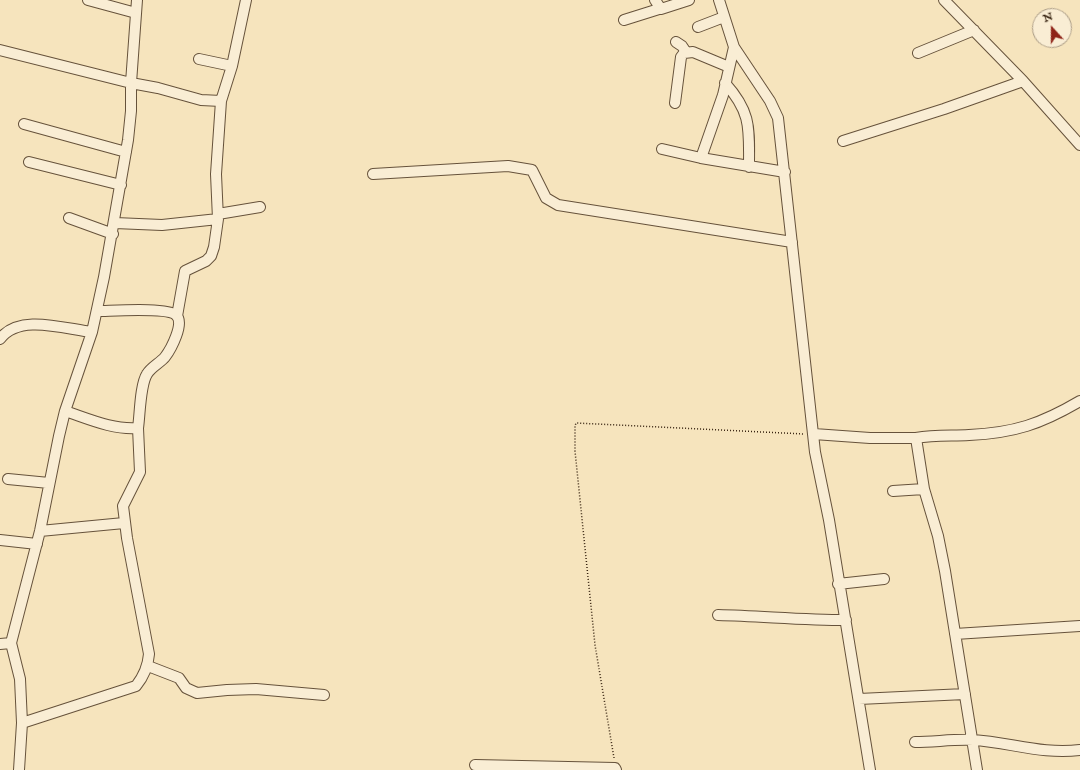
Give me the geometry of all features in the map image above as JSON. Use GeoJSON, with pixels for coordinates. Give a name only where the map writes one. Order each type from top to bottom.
{"type":"FeatureCollection","features":[{"type":"Feature","properties":{"kind":"street"},"geometry":{"type":"LineString","coordinates":[[88,0],[136,13]]}},
{"type":"Feature","properties":{"kind":"street"},"geometry":{"type":"LineString","coordinates":[[19,770],[22,723],[20,679],[11,643],[40,532],[49,482],[65,411],[92,332],[113,234],[131,111],[131,84],[137,0]]}},
{"type":"Feature","properties":{"kind":"street"},"geometry":{"type":"LineString","coordinates":[[177,316],[185,270],[206,261],[211,256],[218,216],[216,174],[221,101],[232,66],[246,0]]}},
{"type":"Feature","properties":{"kind":"street"},"geometry":{"type":"LineString","coordinates":[[624,20],[657,4],[689,0]]}},
{"type":"Feature","properties":{"kind":"street"},"geometry":{"type":"LineString","coordinates":[[719,0],[734,47],[774,109],[778,118],[785,172],[801,338],[814,434],[815,452],[829,520],[838,584],[846,620],[870,770]]}},
{"type":"Feature","properties":{"kind":"street"},"geometry":{"type":"LineString","coordinates":[[944,0],[1023,81],[1080,145]]}},
{"type":"Feature","properties":{"kind":"street"},"geometry":{"type":"LineString","coordinates":[[698,28],[724,17]]}},
{"type":"Feature","properties":{"kind":"street"},"geometry":{"type":"LineString","coordinates":[[918,53],[974,30]]}},
{"type":"Feature","properties":{"kind":"street"},"geometry":{"type":"LineString","coordinates":[[676,42],[682,46],[686,52]]}},
{"type":"Feature","properties":{"kind":"street"},"geometry":{"type":"LineString","coordinates":[[701,158],[723,95],[734,47]]}},
{"type":"Feature","properties":{"kind":"street"},"geometry":{"type":"LineString","coordinates":[[0,50],[131,84],[158,88],[201,100],[221,101]]}},
{"type":"Feature","properties":{"kind":"street"},"geometry":{"type":"LineString","coordinates":[[686,52],[693,52],[729,67]]}},
{"type":"Feature","properties":{"kind":"street"},"geometry":{"type":"LineString","coordinates":[[675,103],[682,57],[686,52]]}},
{"type":"Feature","properties":{"kind":"street"},"geometry":{"type":"LineString","coordinates":[[198,59],[232,66]]}},
{"type":"Feature","properties":{"kind":"street"},"geometry":{"type":"LineString","coordinates":[[843,141],[944,110],[1023,81]]}},
{"type":"Feature","properties":{"kind":"street"},"geometry":{"type":"LineString","coordinates":[[725,83],[736,95],[749,123],[749,167]]}},
{"type":"Feature","properties":{"kind":"street"},"geometry":{"type":"LineString","coordinates":[[24,124],[126,152]]}},
{"type":"Feature","properties":{"kind":"street"},"geometry":{"type":"LineString","coordinates":[[662,149],[749,167],[785,172]]}},
{"type":"Feature","properties":{"kind":"street"},"geometry":{"type":"LineString","coordinates":[[29,162],[121,185]]}},
{"type":"Feature","properties":{"kind":"street"},"geometry":{"type":"LineString","coordinates":[[373,174],[508,166],[532,170],[546,198],[558,205],[792,242]]}},
{"type":"Feature","properties":{"kind":"street"},"geometry":{"type":"LineString","coordinates":[[115,223],[162,225],[218,216],[260,207]]}},
{"type":"Feature","properties":{"kind":"street"},"geometry":{"type":"LineString","coordinates":[[69,218],[113,234]]}},
{"type":"Feature","properties":{"kind":"street"},"geometry":{"type":"LineString","coordinates":[[22,723],[136,686],[148,666],[149,654],[124,523],[123,506],[140,472],[138,428],[144,381],[147,373],[165,357],[177,334],[180,321],[177,316],[171,312],[131,310],[97,311]]}},
{"type":"Feature","properties":{"kind":"street"},"geometry":{"type":"LineString","coordinates":[[0,340],[6,332],[14,327],[29,324],[92,332]]}},
{"type":"Feature","properties":{"kind":"street"},"geometry":{"type":"LineString","coordinates":[[814,434],[870,438],[916,438],[970,435],[1024,428],[1044,420],[1080,401]]}},
{"type":"Feature","properties":{"kind":"street"},"geometry":{"type":"LineString","coordinates":[[65,411],[112,426],[126,429],[138,428]]}},
{"type":"Feature","properties":{"kind":"street"},"geometry":{"type":"LineString","coordinates":[[916,438],[924,489],[938,536],[977,770]]}},
{"type":"Feature","properties":{"kind":"street"},"geometry":{"type":"LineString","coordinates":[[8,479],[49,482]]}},
{"type":"Feature","properties":{"kind":"street"},"geometry":{"type":"LineString","coordinates":[[893,491],[924,489]]}},
{"type":"Feature","properties":{"kind":"street"},"geometry":{"type":"LineString","coordinates":[[40,532],[124,523]]}},
{"type":"Feature","properties":{"kind":"street"},"geometry":{"type":"LineString","coordinates":[[0,540],[37,544]]}},
{"type":"Feature","properties":{"kind":"street"},"geometry":{"type":"LineString","coordinates":[[838,584],[884,579]]}},
{"type":"Feature","properties":{"kind":"street"},"geometry":{"type":"LineString","coordinates":[[718,615],[761,616],[809,620],[846,620]]}},
{"type":"Feature","properties":{"kind":"street"},"geometry":{"type":"LineString","coordinates":[[955,634],[1080,626]]}},
{"type":"Feature","properties":{"kind":"street"},"geometry":{"type":"LineString","coordinates":[[0,644],[11,643]]}},
{"type":"Feature","properties":{"kind":"street"},"geometry":{"type":"LineString","coordinates":[[148,666],[179,678],[186,688],[197,694],[227,690],[256,689],[324,695]]}},
{"type":"Feature","properties":{"kind":"street"},"geometry":{"type":"LineString","coordinates":[[859,699],[965,694]]}},
{"type":"Feature","properties":{"kind":"street"},"geometry":{"type":"LineString","coordinates":[[915,742],[973,740],[1038,750],[1063,752],[1080,750]]}},
{"type":"Feature","properties":{"kind":"street"},"geometry":{"type":"LineString","coordinates":[[475,765],[616,769]]}},
{"type":"Feature","properties":{"kind":"path"},"geometry":{"type":"LineString","coordinates":[[616,769],[595,645],[575,451],[574,426],[576,423],[581,422],[814,434]]}}]}
